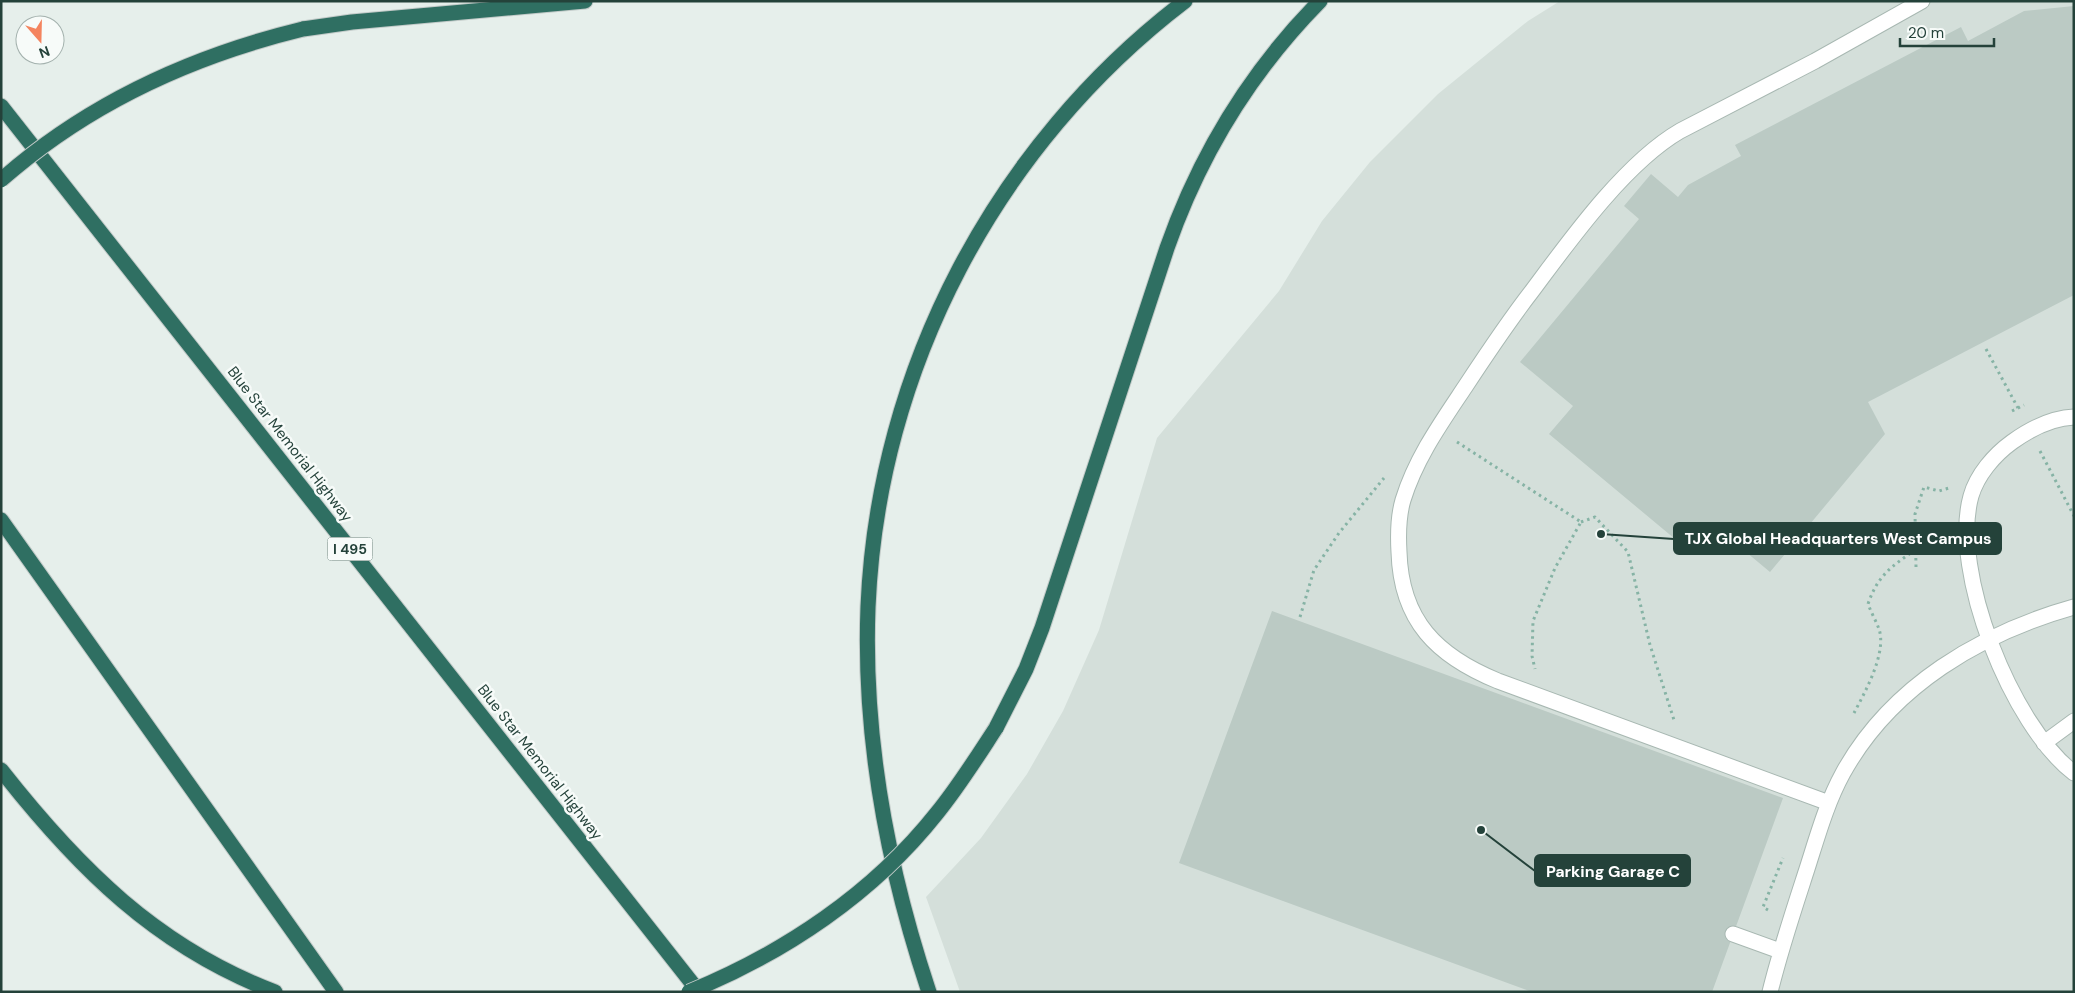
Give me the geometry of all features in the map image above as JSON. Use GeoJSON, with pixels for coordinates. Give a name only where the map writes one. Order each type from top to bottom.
{"type":"FeatureCollection","features":[{"type":"Feature","properties":{"kind":"highway"},"geometry":{"type":"LineString","coordinates":[[1,180],[56,137],[131,91],[226,51],[303,30],[352,22],[585,1]]}},
{"type":"Feature","properties":{"kind":"highway"},"geometry":{"type":"LineString","coordinates":[[929,992],[891,851],[881,797],[871,711],[868,635],[870,577],[881,494],[897,424],[912,374],[943,299],[1000,198],[1047,135],[1094,81],[1140,38],[1185,1]]}},
{"type":"Feature","properties":{"kind":"highway"},"geometry":{"type":"LineString","coordinates":[[689,992],[734,972],[789,943],[830,915],[860,891],[901,853],[937,814],[996,728],[1026,669],[1042,628],[1167,248],[1188,194],[1215,138],[1244,90],[1290,31],[1320,1]]}},
{"type":"Feature","properties":{"kind":"highway","name":"Blue Star Memorial Highway"},"geometry":{"type":"LineString","coordinates":[[1,106],[699,992]]}},
{"type":"Feature","properties":{"kind":"highway"},"geometry":{"type":"LineString","coordinates":[[1,520],[336,992]]}},
{"type":"Feature","properties":{"kind":"highway"},"geometry":{"type":"LineString","coordinates":[[1,770],[70,850],[121,901],[164,934],[233,974],[275,992]]}},
{"type":"Feature","properties":{"kind":"street"},"geometry":{"type":"LineString","coordinates":[[1829,803],[1482,675],[1456,661],[1426,634],[1408,604],[1400,569],[1400,514],[1413,474],[1436,429],[1504,328],[1603,202],[1650,152],[1680,131],[1815,61],[1922,1]]}},
{"type":"Feature","properties":{"kind":"street"},"geometry":{"type":"LineString","coordinates":[[2074,417],[2042,424],[2006,446],[1989,464],[1972,494],[1967,516],[1968,553],[1988,638],[2015,698],[2044,743],[2074,773]]}},
{"type":"Feature","properties":{"kind":"street"},"geometry":{"type":"LineString","coordinates":[[1770,992],[1780,951],[1829,803],[1855,755],[1894,709],[1947,663],[1988,638],[2032,620],[2074,607]]}},
{"type":"Feature","properties":{"kind":"street"},"geometry":{"type":"LineString","coordinates":[[2044,743],[2074,721]]}},
{"type":"Feature","properties":{"kind":"street"},"geometry":{"type":"LineString","coordinates":[[1733,934],[1780,951]]}},
{"type":"Feature","properties":{"kind":"path"},"geometry":{"type":"LineString","coordinates":[[1436,429],[1581,522]]}},
{"type":"Feature","properties":{"kind":"path"},"geometry":{"type":"LineString","coordinates":[[1300,617],[1314,570],[1339,533],[1385,477]]}},
{"type":"Feature","properties":{"kind":"path"},"geometry":{"type":"LineString","coordinates":[[1542,697],[1532,656],[1533,621],[1555,568],[1581,522],[1596,518],[1628,552],[1650,645],[1675,723]]}},
{"type":"Feature","properties":{"kind":"shaded area"},"geometry":{"type":"Polygon","coordinates":[[[1560,1],[2074,1],[2074,992],[960,992],[926,897],[981,838],[1027,774],[1063,711],[1099,630],[1157,438],[1279,291],[1322,221],[1370,162],[1438,94],[1528,21],[1560,1]]]}},
{"type":"Feature","properties":{"kind":"building"},"geometry":{"type":"Polygon","coordinates":[[[2074,6],[2074,295],[1868,402],[1885,434],[1770,572],[1716,527],[1693,554],[1549,434],[1573,406],[1520,362],[1639,219],[1624,206],[1651,174],[1678,197],[1688,185],[1741,156],[1735,145],[1961,27],[1968,41],[2024,11],[2074,6]]]}},
{"type":"Feature","properties":{"kind":"building"},"geometry":{"type":"Polygon","coordinates":[[[1272,611],[1783,798],[1712,992],[1532,992],[1179,863],[1272,611]]]}},
{"type":"Feature","properties":{"kind":"place","name":"TJX Global Headquarters West Campus"},"geometry":{"type":"Point","coordinates":[1601,534]}},
{"type":"Feature","properties":{"kind":"place","name":"Parking Garage C"},"geometry":{"type":"Point","coordinates":[1481,830]}}]}
